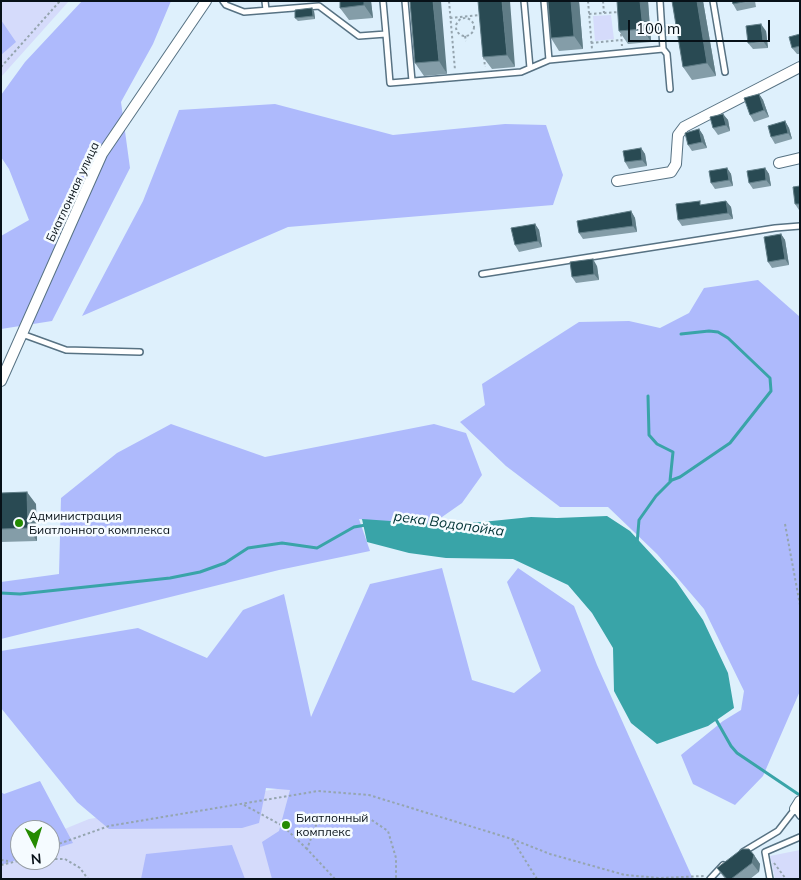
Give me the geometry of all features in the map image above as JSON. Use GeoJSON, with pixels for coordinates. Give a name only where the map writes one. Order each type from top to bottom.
{"type":"FeatureCollection","features":[{"type":"Feature","properties":{"kind":"street","name":"Биатлонная улица"},"geometry":{"type":"LineString","coordinates":[[1,381],[102,154],[206,1]]}},
{"type":"Feature","properties":{"kind":"street"},"geometry":{"type":"LineString","coordinates":[[617,181],[671,172],[676,164],[678,135],[684,126],[800,67]]}},
{"type":"Feature","properties":{"kind":"street"},"geometry":{"type":"LineString","coordinates":[[779,163],[800,158]]}},
{"type":"Feature","properties":{"kind":"lane"},"geometry":{"type":"LineString","coordinates":[[223,1],[226,5],[244,12],[319,6],[359,36],[386,34]]}},
{"type":"Feature","properties":{"kind":"lane"},"geometry":{"type":"LineString","coordinates":[[265,1],[266,10]]}},
{"type":"Feature","properties":{"kind":"lane"},"geometry":{"type":"LineString","coordinates":[[383,1],[390,83],[486,75],[530,68],[549,60],[663,49]]}},
{"type":"Feature","properties":{"kind":"lane"},"geometry":{"type":"LineString","coordinates":[[405,1],[412,81]]}},
{"type":"Feature","properties":{"kind":"lane"},"geometry":{"type":"LineString","coordinates":[[524,1],[530,68]]}},
{"type":"Feature","properties":{"kind":"lane"},"geometry":{"type":"LineString","coordinates":[[544,1],[549,60]]}},
{"type":"Feature","properties":{"kind":"lane"},"geometry":{"type":"LineString","coordinates":[[660,1],[663,49],[667,54],[670,89]]}},
{"type":"Feature","properties":{"kind":"lane"},"geometry":{"type":"LineString","coordinates":[[713,1],[725,72]]}},
{"type":"Feature","properties":{"kind":"lane"},"geometry":{"type":"LineString","coordinates":[[482,274],[775,228],[800,226]]}},
{"type":"Feature","properties":{"kind":"lane"},"geometry":{"type":"LineString","coordinates":[[22,334],[66,350],[140,352]]}},
{"type":"Feature","properties":{"kind":"lane"},"geometry":{"type":"LineString","coordinates":[[739,854],[778,831],[798,809]]}},
{"type":"Feature","properties":{"kind":"lane"},"geometry":{"type":"LineString","coordinates":[[770,879],[765,852],[800,837]]}},
{"type":"Feature","properties":{"kind":"lane"},"geometry":{"type":"LineString","coordinates":[[711,877],[730,860]]}},
{"type":"Feature","properties":{"kind":"path"},"geometry":{"type":"LineString","coordinates":[[1,66],[60,1]]}},
{"type":"Feature","properties":{"kind":"path"},"geometry":{"type":"LineString","coordinates":[[449,1],[456,77]]}},
{"type":"Feature","properties":{"kind":"path"},"geometry":{"type":"LineString","coordinates":[[588,1],[592,56]]}},
{"type":"Feature","properties":{"kind":"path"},"geometry":{"type":"LineString","coordinates":[[603,1],[604,13]]}},
{"type":"Feature","properties":{"kind":"path"},"geometry":{"type":"LineString","coordinates":[[589,14],[619,12],[619,6]]}},
{"type":"Feature","properties":{"kind":"path"},"geometry":{"type":"LineString","coordinates":[[450,18],[480,15],[480,8]]}},
{"type":"Feature","properties":{"kind":"path"},"geometry":{"type":"LineString","coordinates":[[465,18],[471,20],[474,26],[472,33],[465,36],[460,34],[457,28],[459,21],[465,18]]}},
{"type":"Feature","properties":{"kind":"path"},"geometry":{"type":"LineString","coordinates":[[621,31],[623,53]]}},
{"type":"Feature","properties":{"kind":"path"},"geometry":{"type":"LineString","coordinates":[[465,36],[466,41]]}},
{"type":"Feature","properties":{"kind":"path"},"geometry":{"type":"LineString","coordinates":[[591,43],[622,40]]}},
{"type":"Feature","properties":{"kind":"path"},"geometry":{"type":"LineString","coordinates":[[484,55],[486,75]]}},
{"type":"Feature","properties":{"kind":"path"},"geometry":{"type":"LineString","coordinates":[[785,524],[800,605]]}},
{"type":"Feature","properties":{"kind":"path"},"geometry":{"type":"LineString","coordinates":[[60,843],[109,826],[318,791],[369,795],[512,839],[550,854],[625,875],[660,878],[711,877]]}},
{"type":"Feature","properties":{"kind":"path"},"geometry":{"type":"LineString","coordinates":[[242,804],[283,826],[335,879]]}},
{"type":"Feature","properties":{"kind":"path"},"geometry":{"type":"LineString","coordinates":[[307,849],[316,825],[340,816],[367,817],[388,831],[396,858],[396,879]]}},
{"type":"Feature","properties":{"kind":"path"},"geometry":{"type":"LineString","coordinates":[[512,839],[537,879]]}},
{"type":"Feature","properties":{"kind":"path"},"geometry":{"type":"LineString","coordinates":[[60,859],[65,859],[80,868],[88,879]]}},
{"type":"Feature","properties":{"kind":"path"},"geometry":{"type":"LineString","coordinates":[[1,860],[10,862]]}},
{"type":"Feature","properties":{"kind":"path"},"geometry":{"type":"LineString","coordinates":[[1,865],[10,862]]}},
{"type":"Feature","properties":{"kind":"path"},"geometry":{"type":"LineString","coordinates":[[772,862],[778,865],[786,879]]}},
{"type":"Feature","properties":{"kind":"path"},"geometry":{"type":"LineString","coordinates":[[792,879],[799,877]]}},
{"type":"Feature","properties":{"kind":"shaded area"},"geometry":{"type":"Polygon","coordinates":[[[1,1],[69,1],[1,77],[1,1]]]}},
{"type":"Feature","properties":{"kind":"shaded area"},"geometry":{"type":"Polygon","coordinates":[[[82,1],[171,1],[153,44],[121,102],[130,168],[52,321],[1,329],[1,236],[29,220],[9,169],[1,157],[1,95],[25,62],[82,1]]]}},
{"type":"Feature","properties":{"kind":"shaded area"},"geometry":{"type":"Polygon","coordinates":[[[611,15],[614,39],[595,41],[593,16],[611,15]]]}},
{"type":"Feature","properties":{"kind":"shaded area"},"geometry":{"type":"Polygon","coordinates":[[[1,20],[16,42],[1,55],[1,20]]]}},
{"type":"Feature","properties":{"kind":"shaded area"},"geometry":{"type":"Polygon","coordinates":[[[275,104],[393,135],[505,124],[546,125],[563,175],[553,205],[288,227],[82,316],[143,201],[179,110],[275,104]]]}},
{"type":"Feature","properties":{"kind":"shaded area"},"geometry":{"type":"Polygon","coordinates":[[[758,280],[800,317],[800,691],[763,776],[735,805],[693,784],[681,755],[723,721],[741,710],[744,691],[704,609],[657,554],[608,507],[560,507],[506,466],[460,422],[485,405],[482,384],[579,322],[629,321],[660,328],[689,313],[704,288],[758,280]]]}},
{"type":"Feature","properties":{"kind":"shaded area"},"geometry":{"type":"Polygon","coordinates":[[[171,424],[265,457],[434,424],[466,433],[482,475],[462,503],[432,524],[402,525],[359,519],[370,551],[279,570],[1,639],[1,582],[59,574],[61,498],[117,453],[171,424]]]}},
{"type":"Feature","properties":{"kind":"shaded area"},"geometry":{"type":"Polygon","coordinates":[[[442,568],[472,680],[514,693],[541,671],[507,582],[518,568],[574,606],[597,665],[693,879],[272,879],[262,842],[279,831],[290,790],[266,788],[259,823],[242,828],[109,829],[77,802],[1,708],[1,651],[138,628],[207,658],[243,610],[284,594],[311,717],[370,584],[442,568]]]}},
{"type":"Feature","properties":{"kind":"shaded area"},"geometry":{"type":"Polygon","coordinates":[[[40,781],[73,843],[60,847],[60,820],[10,820],[10,862],[1,865],[1,792],[4,794],[40,781]]]}},
{"type":"Feature","properties":{"kind":"shaded area","name":"Биатлонный комплекс"},"geometry":{"type":"Polygon","coordinates":[[[327,781],[544,879],[1,879],[1,848],[10,847],[10,870],[60,870],[60,831],[89,819],[327,781]]]}},
{"type":"Feature","properties":{"kind":"shaded area"},"geometry":{"type":"Polygon","coordinates":[[[232,845],[245,879],[141,879],[146,854],[232,845]]]}},
{"type":"Feature","properties":{"kind":"shaded area"},"geometry":{"type":"Polygon","coordinates":[[[800,850],[800,879],[775,879],[770,856],[800,850]]]}},
{"type":"Feature","properties":{"kind":"water"},"geometry":{"type":"Polygon","coordinates":[[[607,516],[630,531],[676,581],[703,620],[728,673],[734,708],[708,726],[657,744],[631,723],[614,691],[613,648],[592,613],[568,585],[513,559],[446,558],[409,553],[367,542],[362,519],[433,524],[531,517],[607,516]]]}},
{"type":"Feature","properties":{"kind":"building"},"geometry":{"type":"Polygon","coordinates":[[[340,1],[364,1],[364,5],[340,8],[340,1]]]}},
{"type":"Feature","properties":{"kind":"building"},"geometry":{"type":"Polygon","coordinates":[[[410,1],[433,1],[439,61],[415,63],[410,1]]]}},
{"type":"Feature","properties":{"kind":"building"},"geometry":{"type":"Polygon","coordinates":[[[478,1],[502,1],[507,55],[483,57],[478,1]]]}},
{"type":"Feature","properties":{"kind":"building"},"geometry":{"type":"Polygon","coordinates":[[[548,1],[571,1],[574,36],[551,38],[548,1]]]}},
{"type":"Feature","properties":{"kind":"building"},"geometry":{"type":"Polygon","coordinates":[[[617,1],[640,1],[643,29],[619,31],[617,1]]]}},
{"type":"Feature","properties":{"kind":"building"},"geometry":{"type":"Polygon","coordinates":[[[672,1],[697,1],[707,63],[683,67],[672,1]]]}},
{"type":"Feature","properties":{"kind":"building"},"geometry":{"type":"Polygon","coordinates":[[[732,1],[748,1],[733,4],[732,1]]]}},
{"type":"Feature","properties":{"kind":"building"},"geometry":{"type":"Polygon","coordinates":[[[312,8],[313,16],[295,18],[295,10],[312,8]]]}},
{"type":"Feature","properties":{"kind":"building"},"geometry":{"type":"Polygon","coordinates":[[[761,24],[763,41],[748,43],[746,26],[761,24]]]}},
{"type":"Feature","properties":{"kind":"building"},"geometry":{"type":"Polygon","coordinates":[[[800,34],[800,46],[792,48],[789,37],[800,34]]]}},
{"type":"Feature","properties":{"kind":"building"},"geometry":{"type":"Polygon","coordinates":[[[759,94],[764,110],[750,115],[744,98],[759,94]]]}},
{"type":"Feature","properties":{"kind":"building"},"geometry":{"type":"Polygon","coordinates":[[[723,114],[726,125],[713,128],[710,117],[723,114]]]}},
{"type":"Feature","properties":{"kind":"building"},"geometry":{"type":"Polygon","coordinates":[[[785,121],[788,133],[771,137],[768,126],[785,121]]]}},
{"type":"Feature","properties":{"kind":"building"},"geometry":{"type":"Polygon","coordinates":[[[699,129],[702,142],[688,145],[685,133],[699,129]]]}},
{"type":"Feature","properties":{"kind":"building"},"geometry":{"type":"Polygon","coordinates":[[[641,148],[642,160],[625,162],[623,151],[641,148]]]}},
{"type":"Feature","properties":{"kind":"building"},"geometry":{"type":"Polygon","coordinates":[[[727,168],[729,180],[711,183],[709,171],[727,168]]]}},
{"type":"Feature","properties":{"kind":"building"},"geometry":{"type":"Polygon","coordinates":[[[765,168],[766,180],[749,183],[747,171],[765,168]]]}},
{"type":"Feature","properties":{"kind":"building"},"geometry":{"type":"Polygon","coordinates":[[[800,186],[800,204],[795,204],[793,187],[800,186]]]}},
{"type":"Feature","properties":{"kind":"building"},"geometry":{"type":"Polygon","coordinates":[[[700,201],[700,205],[726,201],[728,213],[678,220],[676,204],[700,201]]]}},
{"type":"Feature","properties":{"kind":"building"},"geometry":{"type":"Polygon","coordinates":[[[631,211],[633,226],[579,233],[577,221],[631,211]]]}},
{"type":"Feature","properties":{"kind":"building"},"geometry":{"type":"Polygon","coordinates":[[[535,224],[538,241],[515,245],[511,228],[535,224]]]}},
{"type":"Feature","properties":{"kind":"building"},"geometry":{"type":"Polygon","coordinates":[[[781,234],[785,259],[768,262],[764,237],[781,234]]]}},
{"type":"Feature","properties":{"kind":"building"},"geometry":{"type":"Polygon","coordinates":[[[593,259],[594,274],[572,277],[570,262],[593,259]]]}},
{"type":"Feature","properties":{"kind":"building"},"geometry":{"type":"Polygon","coordinates":[[[27,492],[28,528],[1,529],[1,493],[27,492]]]}},
{"type":"Feature","properties":{"kind":"building"},"geometry":{"type":"Polygon","coordinates":[[[742,849],[749,849],[754,855],[752,863],[731,879],[727,879],[717,868],[742,849]]]}},
{"type":"Feature","properties":{"kind":"waterway"},"geometry":{"type":"LineString","coordinates":[[637,544],[639,520],[656,496],[672,480],[680,477],[730,443],[771,391],[770,378],[728,338],[718,332],[709,331],[681,334]]}},
{"type":"Feature","properties":{"kind":"waterway"},"geometry":{"type":"LineString","coordinates":[[648,396],[649,435],[657,444],[673,452],[670,481]]}},
{"type":"Feature","properties":{"kind":"waterway","name":"река Водопойка"},"geometry":{"type":"LineString","coordinates":[[1,593],[20,594],[170,578],[200,572],[225,563],[248,548],[282,543],[317,548],[354,527],[366,525]]}},
{"type":"Feature","properties":{"kind":"waterway","name":"река Водопойка"},"geometry":{"type":"LineString","coordinates":[[714,716],[737,753],[798,794]]}},
{"type":"Feature","properties":{"kind":"place","name":"Администрация Биатлонного комплекса"},"geometry":{"type":"Point","coordinates":[19,523]}},
{"type":"Feature","properties":{"kind":"place","name":"Биатлонный комплекс"},"geometry":{"type":"Point","coordinates":[286,825]}}]}
